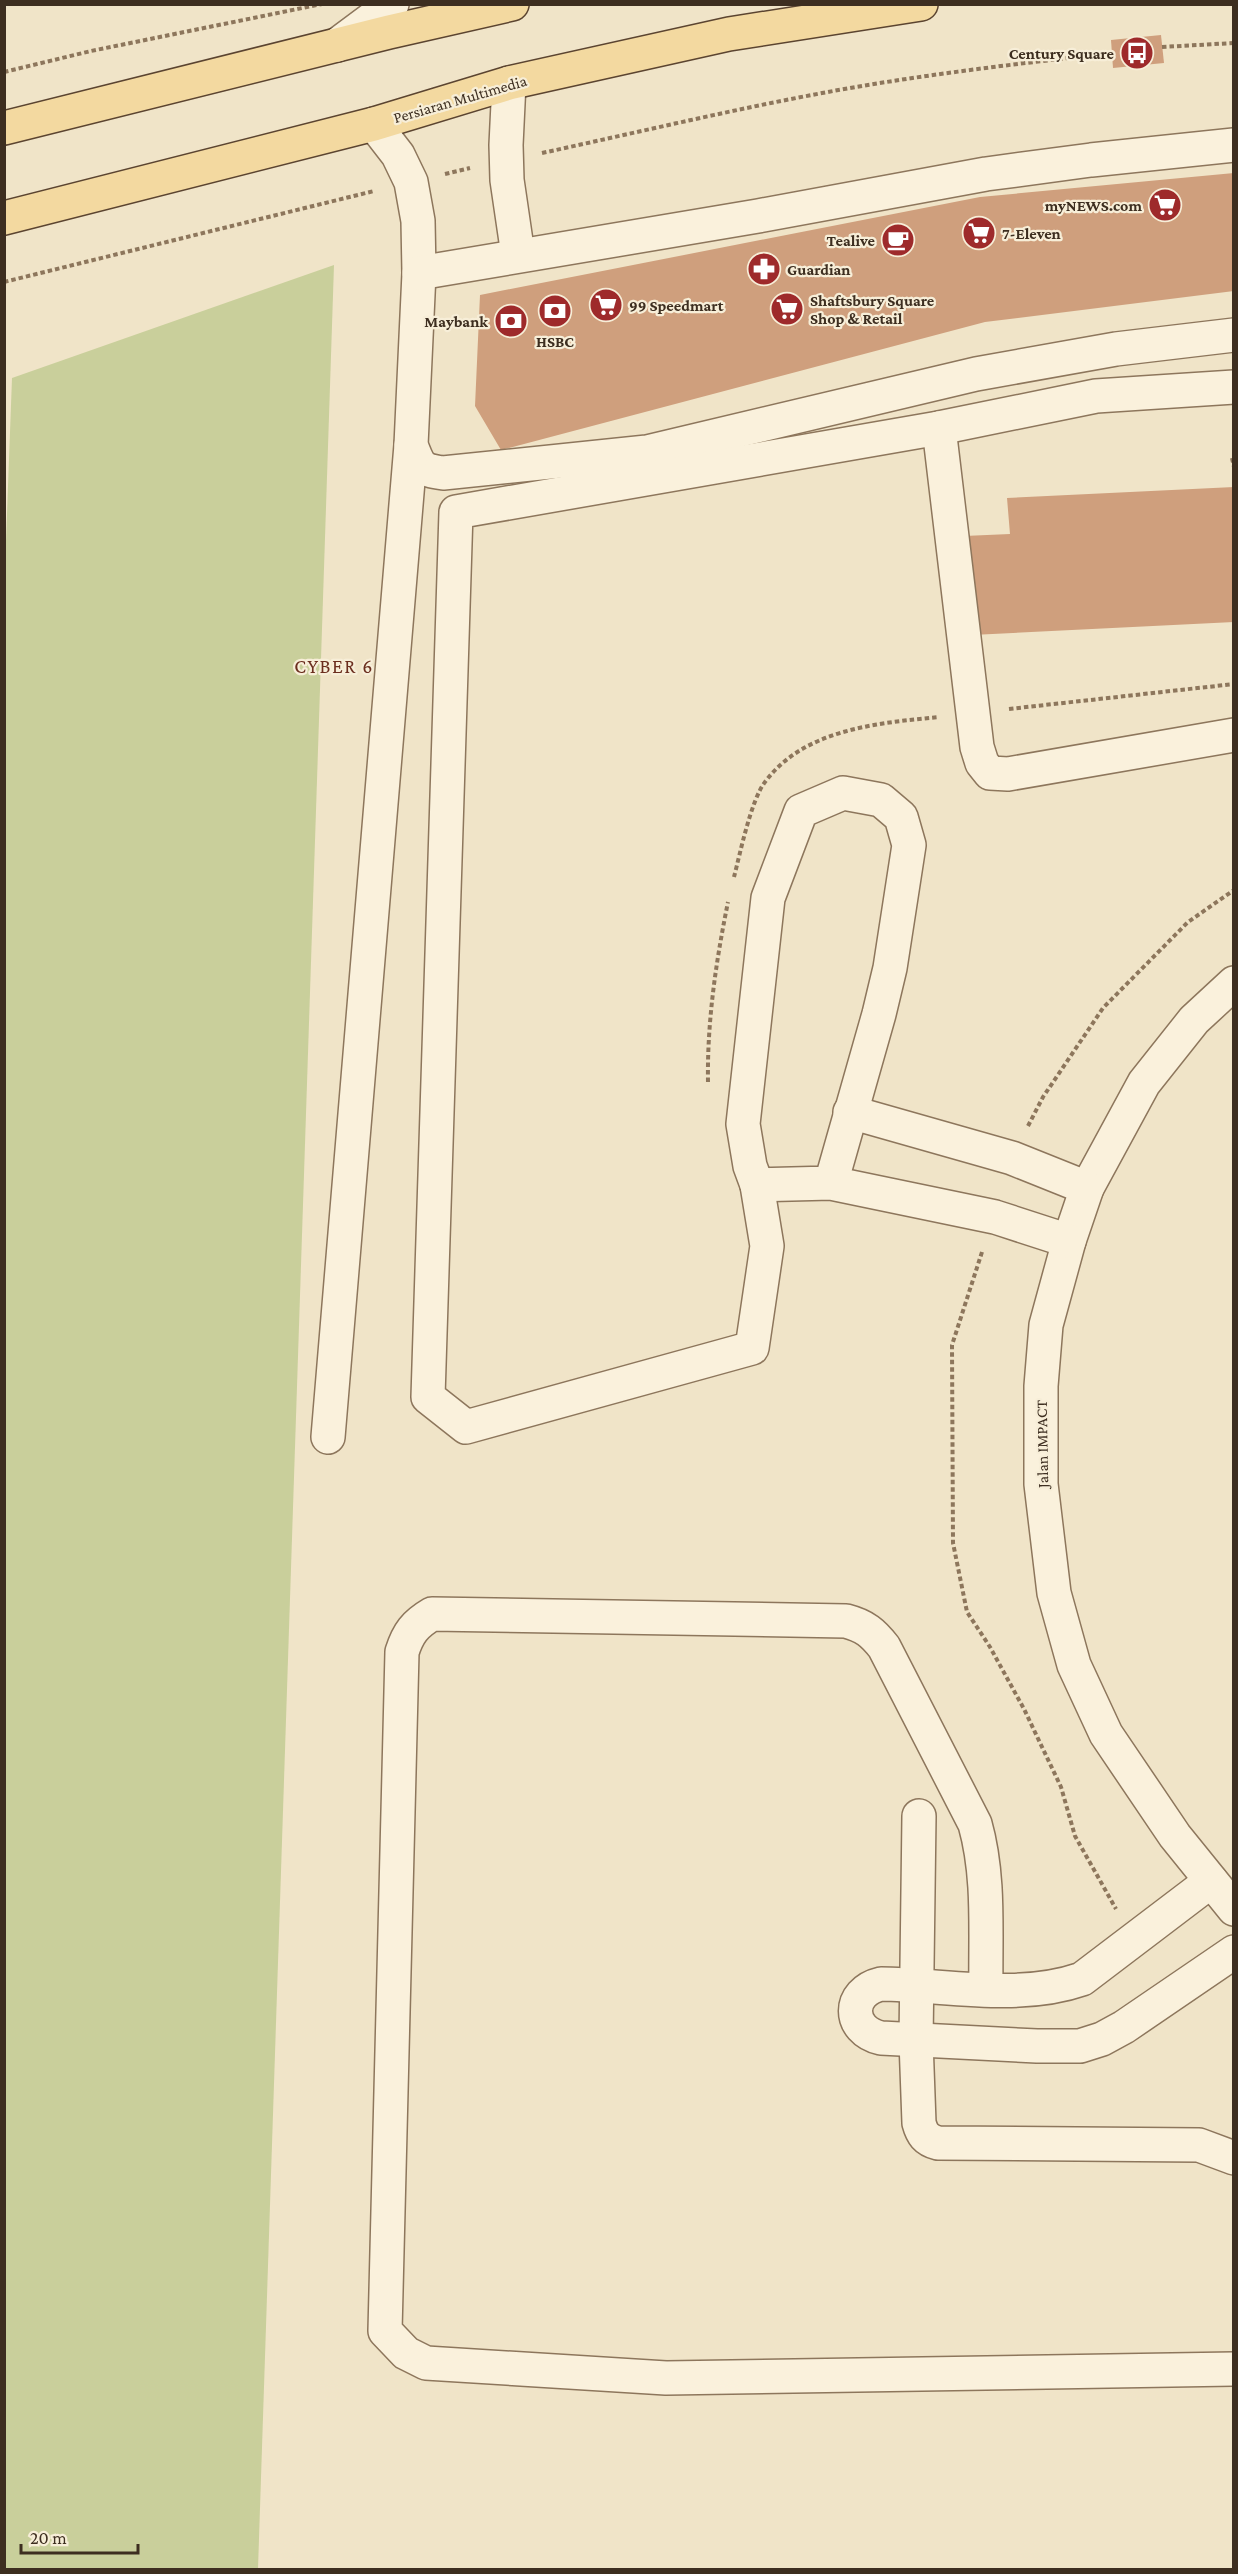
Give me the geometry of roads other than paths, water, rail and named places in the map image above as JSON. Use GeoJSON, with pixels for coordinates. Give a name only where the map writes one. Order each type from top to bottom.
{"type":"FeatureCollection","features":[{"type":"Feature","properties":{"kind":"main road"},"geometry":{"type":"LineString","coordinates":[[4,128],[512,4]]}},
{"type":"Feature","properties":{"kind":"main road","name":"Persiaran Multimedia"},"geometry":{"type":"LineString","coordinates":[[4,218],[374,124],[509,83],[729,34],[921,4]]}},
{"type":"Feature","properties":{"kind":"street"},"geometry":{"type":"LineString","coordinates":[[338,45],[392,4]]}},
{"type":"Feature","properties":{"kind":"street"},"geometry":{"type":"LineString","coordinates":[[509,83],[507,161],[518,255]]}},
{"type":"Feature","properties":{"kind":"street"},"geometry":{"type":"LineString","coordinates":[[328,1437],[411,445],[419,273],[418,221],[411,182],[398,154],[374,124]]}},
{"type":"Feature","properties":{"kind":"street"},"geometry":{"type":"LineString","coordinates":[[419,273],[758,216],[986,174],[1136,154],[1233,145]]}},
{"type":"Feature","properties":{"kind":"street"},"geometry":{"type":"LineString","coordinates":[[411,445],[418,464],[427,471],[443,473],[647,452],[976,374],[1116,349],[1233,335]]}},
{"type":"Feature","properties":{"kind":"street"},"geometry":{"type":"LineString","coordinates":[[831,1183],[887,980],[909,845],[901,817],[881,800],[843,793],[801,811],[768,898],[743,1124],[750,1166],[757,1185],[767,1246],[752,1348],[466,1427],[428,1397],[456,512],[939,428],[1096,396],[1233,387]]}},
{"type":"Feature","properties":{"kind":"street"},"geometry":{"type":"LineString","coordinates":[[939,428],[977,747],[982,763],[990,773],[1008,774],[1233,735]]}},
{"type":"Feature","properties":{"kind":"street","name":"Jalan IMPACT"},"geometry":{"type":"LineString","coordinates":[[1233,983],[1194,1020],[1144,1083],[1087,1188],[1069,1241],[1046,1325],[1041,1386],[1041,1484],[1054,1593],[1074,1665],[1106,1734],[1175,1836],[1233,1909]]}},
{"type":"Feature","properties":{"kind":"street"},"geometry":{"type":"LineString","coordinates":[[850,1112],[1012,1158],[1087,1188]]}},
{"type":"Feature","properties":{"kind":"street"},"geometry":{"type":"LineString","coordinates":[[757,1185],[831,1183],[995,1217],[1069,1241]]}},
{"type":"Feature","properties":{"kind":"street"},"geometry":{"type":"LineString","coordinates":[[986,1989],[984,1871],[982,1848],[975,1824],[884,1647],[872,1631],[862,1625],[846,1621],[432,1614],[418,1622],[408,1635],[402,1652],[385,2331],[406,2353],[426,2363],[666,2378],[1233,2369]]}},
{"type":"Feature","properties":{"kind":"street"},"geometry":{"type":"LineString","coordinates":[[919,1816],[916,2041],[919,2123],[922,2133],[929,2140],[938,2143],[1199,2145],[1233,2158]]}},
{"type":"Feature","properties":{"kind":"street"},"geometry":{"type":"LineString","coordinates":[[1211,1881],[1082,1979],[1062,1986],[1034,1990],[918,1984],[873,1986],[861,1994],[855,2010],[859,2024],[873,2036],[916,2041],[1080,2046],[1102,2039],[1124,2027],[1233,1953]]}},
{"type":"Feature","properties":{"kind":"place","name":"Century Square"},"geometry":{"type":"Point","coordinates":[1137,53]}},
{"type":"Feature","properties":{"kind":"place","name":"myNEWS.com"},"geometry":{"type":"Point","coordinates":[1165,205]}},
{"type":"Feature","properties":{"kind":"place","name":"7-Eleven"},"geometry":{"type":"Point","coordinates":[979,233]}},
{"type":"Feature","properties":{"kind":"place","name":"Tealive"},"geometry":{"type":"Point","coordinates":[898,240]}},
{"type":"Feature","properties":{"kind":"place","name":"Guardian"},"geometry":{"type":"Point","coordinates":[764,269]}},
{"type":"Feature","properties":{"kind":"place","name":"99 Speedmart"},"geometry":{"type":"Point","coordinates":[606,305]}},
{"type":"Feature","properties":{"kind":"place","name":"Shaftsbury Square Shop & Retail"},"geometry":{"type":"Point","coordinates":[787,309]}},
{"type":"Feature","properties":{"kind":"place","name":"HSBC"},"geometry":{"type":"Point","coordinates":[555,311]}},
{"type":"Feature","properties":{"kind":"place","name":"Maybank"},"geometry":{"type":"Point","coordinates":[511,321]}},
{"type":"Feature","properties":{"kind":"district","name":"CYBER 6"},"geometry":{"type":"Point","coordinates":[334,666]}}]}
